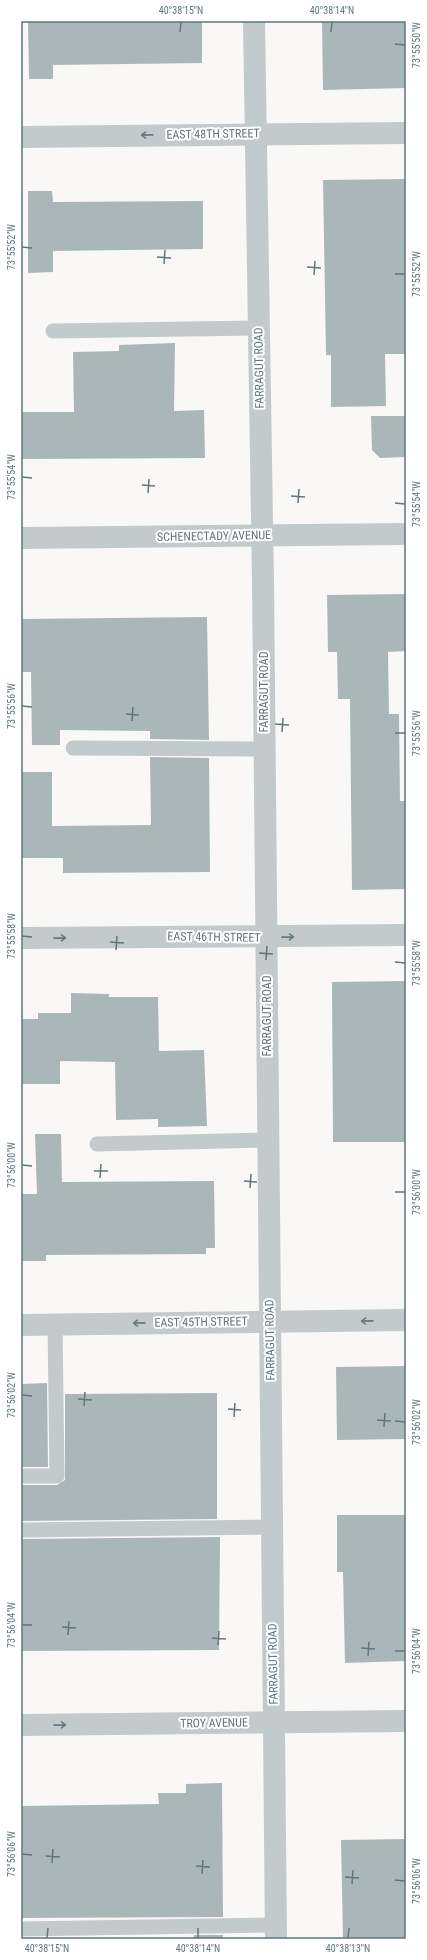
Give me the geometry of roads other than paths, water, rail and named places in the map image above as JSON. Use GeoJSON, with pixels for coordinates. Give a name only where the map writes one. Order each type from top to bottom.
{"type":"FeatureCollection","features":[{"type":"Feature","properties":{"kind":"street","name":"FARRAGUT ROAD"},"geometry":{"type":"LineString","coordinates":[[254,21],[267,938],[276,1932]]}},
{"type":"Feature","properties":{"kind":"street","name":"EAST 48TH STREET"},"geometry":{"type":"LineString","coordinates":[[21,137],[406,133]]}},
{"type":"Feature","properties":{"kind":"street","name":"SCHENECTADY AVENUE"},"geometry":{"type":"LineString","coordinates":[[21,538],[406,534]]}},
{"type":"Feature","properties":{"kind":"street","name":"EAST 46TH STREET"},"geometry":{"type":"LineString","coordinates":[[21,938],[191,936],[267,938],[406,935]]}},
{"type":"Feature","properties":{"kind":"street","name":"EAST 45TH STREET"},"geometry":{"type":"LineString","coordinates":[[21,1325],[406,1320]]}},
{"type":"Feature","properties":{"kind":"street","name":"TROY AVENUE"},"geometry":{"type":"LineString","coordinates":[[21,1725],[406,1721]]}},
{"type":"Feature","properties":{"kind":"lane"},"geometry":{"type":"LineString","coordinates":[[52,330],[258,328]]}},
{"type":"Feature","properties":{"kind":"lane"},"geometry":{"type":"LineString","coordinates":[[73,748],[264,748]]}},
{"type":"Feature","properties":{"kind":"lane"},"geometry":{"type":"LineString","coordinates":[[97,1144],[268,1140]]}},
{"type":"Feature","properties":{"kind":"lane"},"geometry":{"type":"LineString","coordinates":[[21,1476],[57,1476],[55,1324]]}},
{"type":"Feature","properties":{"kind":"lane"},"geometry":{"type":"LineString","coordinates":[[21,1530],[272,1527]]}},
{"type":"Feature","properties":{"kind":"lane"},"geometry":{"type":"LineString","coordinates":[[21,1929],[276,1932]]}}]}
